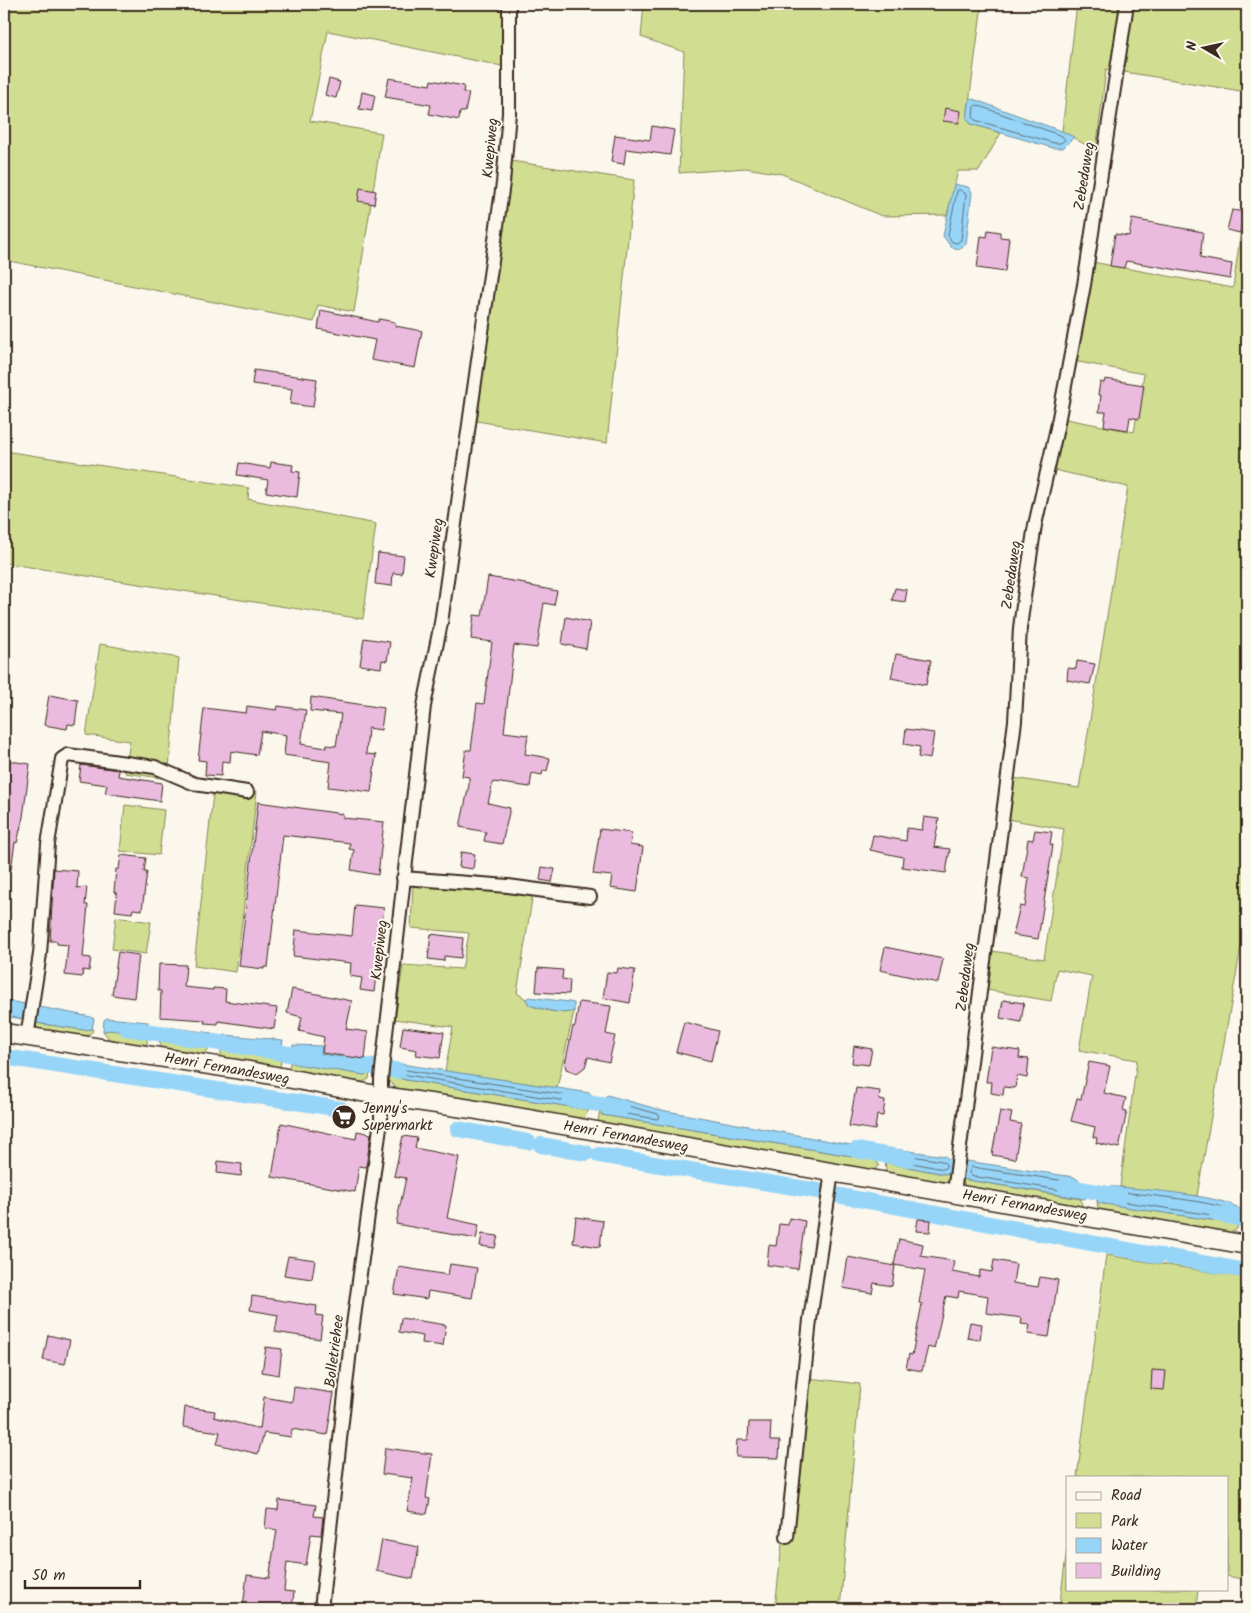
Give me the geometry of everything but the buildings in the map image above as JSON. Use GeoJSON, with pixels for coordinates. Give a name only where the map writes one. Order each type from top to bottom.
{"type":"FeatureCollection","features":[{"type":"Feature","properties":{"kind":"street","name":"Kwepiweg"},"geometry":{"type":"LineString","coordinates":[[382,1088],[384,1051],[403,878],[424,706],[440,623],[503,183],[509,113],[509,4]]}},
{"type":"Feature","properties":{"kind":"street","name":"Zebedaweg"},"geometry":{"type":"LineString","coordinates":[[954,1193],[1015,721],[1020,628],[1028,571],[1035,525],[1084,284],[1127,4]]}},
{"type":"Feature","properties":{"kind":"street"},"geometry":{"type":"LineString","coordinates":[[27,1036],[40,954],[48,844],[62,759],[68,755],[156,767],[196,784],[247,792]]}},
{"type":"Feature","properties":{"kind":"street"},"geometry":{"type":"LineString","coordinates":[[403,878],[508,886],[590,897]]}},
{"type":"Feature","properties":{"kind":"street","name":"Henri Fernandesweg"},"geometry":{"type":"LineString","coordinates":[[4,1033],[255,1072],[382,1088],[471,1109],[1247,1245]]}},
{"type":"Feature","properties":{"kind":"street","name":"Bolletriehee"},"geometry":{"type":"LineString","coordinates":[[321,1609],[352,1332],[381,1120],[382,1088]]}},
{"type":"Feature","properties":{"kind":"street"},"geometry":{"type":"LineString","coordinates":[[787,1537],[810,1320],[832,1172]]}},
{"type":"Feature","properties":{"kind":"green space"},"geometry":{"type":"Polygon","coordinates":[[[4,4],[502,4],[502,66],[328,31],[310,121],[382,133],[354,312],[318,305],[314,322],[4,260],[4,4]]]}},
{"type":"Feature","properties":{"kind":"green space"},"geometry":{"type":"Polygon","coordinates":[[[644,4],[982,4],[967,118],[971,124],[1001,133],[979,171],[958,171],[947,215],[882,216],[782,174],[746,168],[679,173],[684,52],[641,37],[644,4]]]}},
{"type":"Feature","properties":{"kind":"green space"},"geometry":{"type":"Polygon","coordinates":[[[1077,4],[1247,4],[1247,92],[1106,69],[1096,151],[1062,131],[1077,4]]]}},
{"type":"Feature","properties":{"kind":"green space"},"geometry":{"type":"Polygon","coordinates":[[[511,161],[634,180],[607,443],[477,421],[511,161]]]}},
{"type":"Feature","properties":{"kind":"green space"},"geometry":{"type":"Polygon","coordinates":[[[1247,186],[1247,913],[1197,1196],[1120,1187],[1137,1060],[1079,1050],[1092,976],[1057,969],[1051,1001],[987,990],[992,951],[1044,959],[1064,829],[1007,819],[1013,778],[1079,788],[1128,487],[1050,469],[1061,418],[1134,432],[1144,374],[1073,361],[1092,262],[1233,288],[1247,186]]]}},
{"type":"Feature","properties":{"kind":"green space"},"geometry":{"type":"Polygon","coordinates":[[[4,451],[249,488],[248,499],[376,524],[363,619],[4,563],[4,451]]]}},
{"type":"Feature","properties":{"kind":"green space"},"geometry":{"type":"Polygon","coordinates":[[[100,644],[179,658],[168,779],[125,773],[130,741],[86,735],[100,644]]]}},
{"type":"Feature","properties":{"kind":"green space"},"geometry":{"type":"Polygon","coordinates":[[[214,785],[257,791],[236,972],[194,966],[214,785]]]}},
{"type":"Feature","properties":{"kind":"green space"},"geometry":{"type":"Polygon","coordinates":[[[125,805],[164,810],[159,855],[120,851],[125,805]]]}},
{"type":"Feature","properties":{"kind":"green space"},"geometry":{"type":"Polygon","coordinates":[[[413,884],[533,893],[517,993],[526,999],[529,1005],[534,1007],[564,1013],[574,1011],[557,1088],[445,1071],[453,1027],[395,1019],[403,965],[462,969],[469,933],[411,928],[413,884]]]}},
{"type":"Feature","properties":{"kind":"green space"},"geometry":{"type":"Polygon","coordinates":[[[116,917],[151,922],[146,954],[112,949],[116,917]]]}},
{"type":"Feature","properties":{"kind":"green space"},"geometry":{"type":"Polygon","coordinates":[[[36,1023],[84,1030],[92,1029],[93,1031],[86,1037],[41,1030],[36,1027],[36,1023]]]}},
{"type":"Feature","properties":{"kind":"green space"},"geometry":{"type":"Polygon","coordinates":[[[113,1029],[133,1036],[147,1037],[147,1044],[139,1048],[112,1043],[103,1031],[113,1029]]]}},
{"type":"Feature","properties":{"kind":"green space"},"geometry":{"type":"Polygon","coordinates":[[[161,1038],[210,1048],[201,1057],[162,1050],[159,1040],[161,1038]]]}},
{"type":"Feature","properties":{"kind":"green space"},"geometry":{"type":"Polygon","coordinates":[[[221,1047],[280,1058],[280,1067],[276,1069],[226,1061],[221,1056],[221,1047]]]}},
{"type":"Feature","properties":{"kind":"green space"},"geometry":{"type":"Polygon","coordinates":[[[290,1062],[364,1075],[370,1072],[369,1079],[363,1082],[295,1072],[289,1069],[290,1062]]]}},
{"type":"Feature","properties":{"kind":"green space"},"geometry":{"type":"Polygon","coordinates":[[[389,1075],[406,1080],[589,1110],[581,1123],[398,1089],[388,1081],[389,1075]]]}},
{"type":"Feature","properties":{"kind":"green space"},"geometry":{"type":"Polygon","coordinates":[[[600,1111],[602,1115],[876,1160],[879,1165],[873,1172],[600,1124],[598,1121],[600,1111]]]}},
{"type":"Feature","properties":{"kind":"green space"},"geometry":{"type":"Polygon","coordinates":[[[885,1159],[888,1163],[944,1174],[950,1173],[951,1176],[943,1184],[891,1175],[886,1171],[885,1159]]]}},
{"type":"Feature","properties":{"kind":"green space"},"geometry":{"type":"Polygon","coordinates":[[[962,1179],[1081,1199],[1082,1205],[1078,1209],[967,1190],[962,1179]]]}},
{"type":"Feature","properties":{"kind":"green space"},"geometry":{"type":"Polygon","coordinates":[[[1097,1200],[1099,1203],[1238,1224],[1237,1229],[1226,1236],[1098,1210],[1097,1200]]]}},
{"type":"Feature","properties":{"kind":"green space"},"geometry":{"type":"Polygon","coordinates":[[[1106,1255],[1247,1278],[1247,1580],[1228,1576],[1228,1476],[1077,1476],[1106,1255]]]}},
{"type":"Feature","properties":{"kind":"green space"},"geometry":{"type":"Polygon","coordinates":[[[800,1377],[860,1384],[840,1609],[775,1609],[800,1377]]]}},
{"type":"Feature","properties":{"kind":"green space"},"geometry":{"type":"Polygon","coordinates":[[[1066,1556],[1066,1590],[1198,1590],[1196,1609],[1059,1609],[1066,1556]]]}},
{"type":"Feature","properties":{"kind":"water"},"geometry":{"type":"Polygon","coordinates":[[[970,98],[1074,137],[1063,148],[1053,148],[971,124],[967,118],[970,98]]]}},
{"type":"Feature","properties":{"kind":"water"},"geometry":{"type":"Polygon","coordinates":[[[954,184],[968,187],[972,192],[966,244],[959,249],[951,247],[943,236],[954,184]]]}},
{"type":"Feature","properties":{"kind":"water"},"geometry":{"type":"Polygon","coordinates":[[[529,997],[574,1003],[574,1011],[564,1013],[545,1010],[529,1005],[526,999],[529,997]]]}},
{"type":"Feature","properties":{"kind":"water"},"geometry":{"type":"Polygon","coordinates":[[[4,1000],[25,1004],[23,1019],[4,1016],[4,1000]]]}},
{"type":"Feature","properties":{"kind":"water"},"geometry":{"type":"Polygon","coordinates":[[[40,1007],[91,1017],[94,1019],[92,1029],[84,1030],[36,1023],[37,1009],[40,1007]]]}},
{"type":"Feature","properties":{"kind":"water"},"geometry":{"type":"Polygon","coordinates":[[[107,1018],[148,1022],[147,1037],[109,1030],[103,1031],[104,1020],[107,1018]]]}},
{"type":"Feature","properties":{"kind":"water"},"geometry":{"type":"Polygon","coordinates":[[[159,1026],[212,1033],[210,1048],[162,1038],[159,1040],[157,1038],[159,1026]]]}},
{"type":"Feature","properties":{"kind":"water"},"geometry":{"type":"Polygon","coordinates":[[[225,1035],[283,1040],[280,1058],[222,1049],[222,1037],[225,1035]]]}},
{"type":"Feature","properties":{"kind":"water"},"geometry":{"type":"Polygon","coordinates":[[[293,1045],[322,1046],[321,1054],[369,1061],[367,1073],[364,1075],[295,1064],[290,1062],[293,1045]]]}},
{"type":"Feature","properties":{"kind":"water"},"geometry":{"type":"Polygon","coordinates":[[[395,1063],[590,1093],[593,1097],[589,1110],[406,1080],[389,1075],[391,1064],[395,1063]]]}},
{"type":"Feature","properties":{"kind":"water"},"geometry":{"type":"Polygon","coordinates":[[[607,1095],[661,1110],[878,1150],[876,1160],[602,1115],[603,1099],[607,1095]]]}},
{"type":"Feature","properties":{"kind":"water"},"geometry":{"type":"Polygon","coordinates":[[[888,1148],[945,1156],[952,1162],[950,1173],[945,1174],[887,1163],[885,1159],[888,1148]]]}},
{"type":"Feature","properties":{"kind":"water"},"geometry":{"type":"Polygon","coordinates":[[[966,1161],[1074,1177],[1088,1187],[1085,1199],[962,1179],[966,1161]]]}},
{"type":"Feature","properties":{"kind":"water"},"geometry":{"type":"Polygon","coordinates":[[[1100,1186],[1175,1193],[1217,1200],[1241,1210],[1238,1224],[1098,1203],[1100,1186]]]}},
{"type":"Feature","properties":{"kind":"waterway"},"geometry":{"type":"LineString","coordinates":[[126,1028],[314,1058]]}},
{"type":"Feature","properties":{"kind":"waterway"},"geometry":{"type":"LineString","coordinates":[[4,1057],[341,1109]]}},
{"type":"Feature","properties":{"kind":"waterway"},"geometry":{"type":"LineString","coordinates":[[348,1063],[398,1071]]}},
{"type":"Feature","properties":{"kind":"waterway"},"geometry":{"type":"LineString","coordinates":[[570,1099],[622,1108]]}},
{"type":"Feature","properties":{"kind":"waterway"},"geometry":{"type":"LineString","coordinates":[[458,1129],[528,1142]]}},
{"type":"Feature","properties":{"kind":"waterway"},"geometry":{"type":"LineString","coordinates":[[541,1145],[586,1153]]}},
{"type":"Feature","properties":{"kind":"waterway"},"geometry":{"type":"LineString","coordinates":[[856,1150],[908,1159]]}},
{"type":"Feature","properties":{"kind":"waterway"},"geometry":{"type":"LineString","coordinates":[[599,1155],[818,1191]]}},
{"type":"Feature","properties":{"kind":"waterway"},"geometry":{"type":"LineString","coordinates":[[1065,1186],[1120,1196]]}},
{"type":"Feature","properties":{"kind":"waterway"},"geometry":{"type":"LineString","coordinates":[[836,1195],[1160,1256]]}},
{"type":"Feature","properties":{"kind":"waterway"},"geometry":{"type":"LineString","coordinates":[[1218,1214],[1247,1220]]}},
{"type":"Feature","properties":{"kind":"waterway"},"geometry":{"type":"LineString","coordinates":[[1171,1257],[1247,1271]]}},
{"type":"Feature","properties":{"kind":"place","name":"Jenny's Supermarkt"},"geometry":{"type":"Point","coordinates":[344,1117]}}]}
